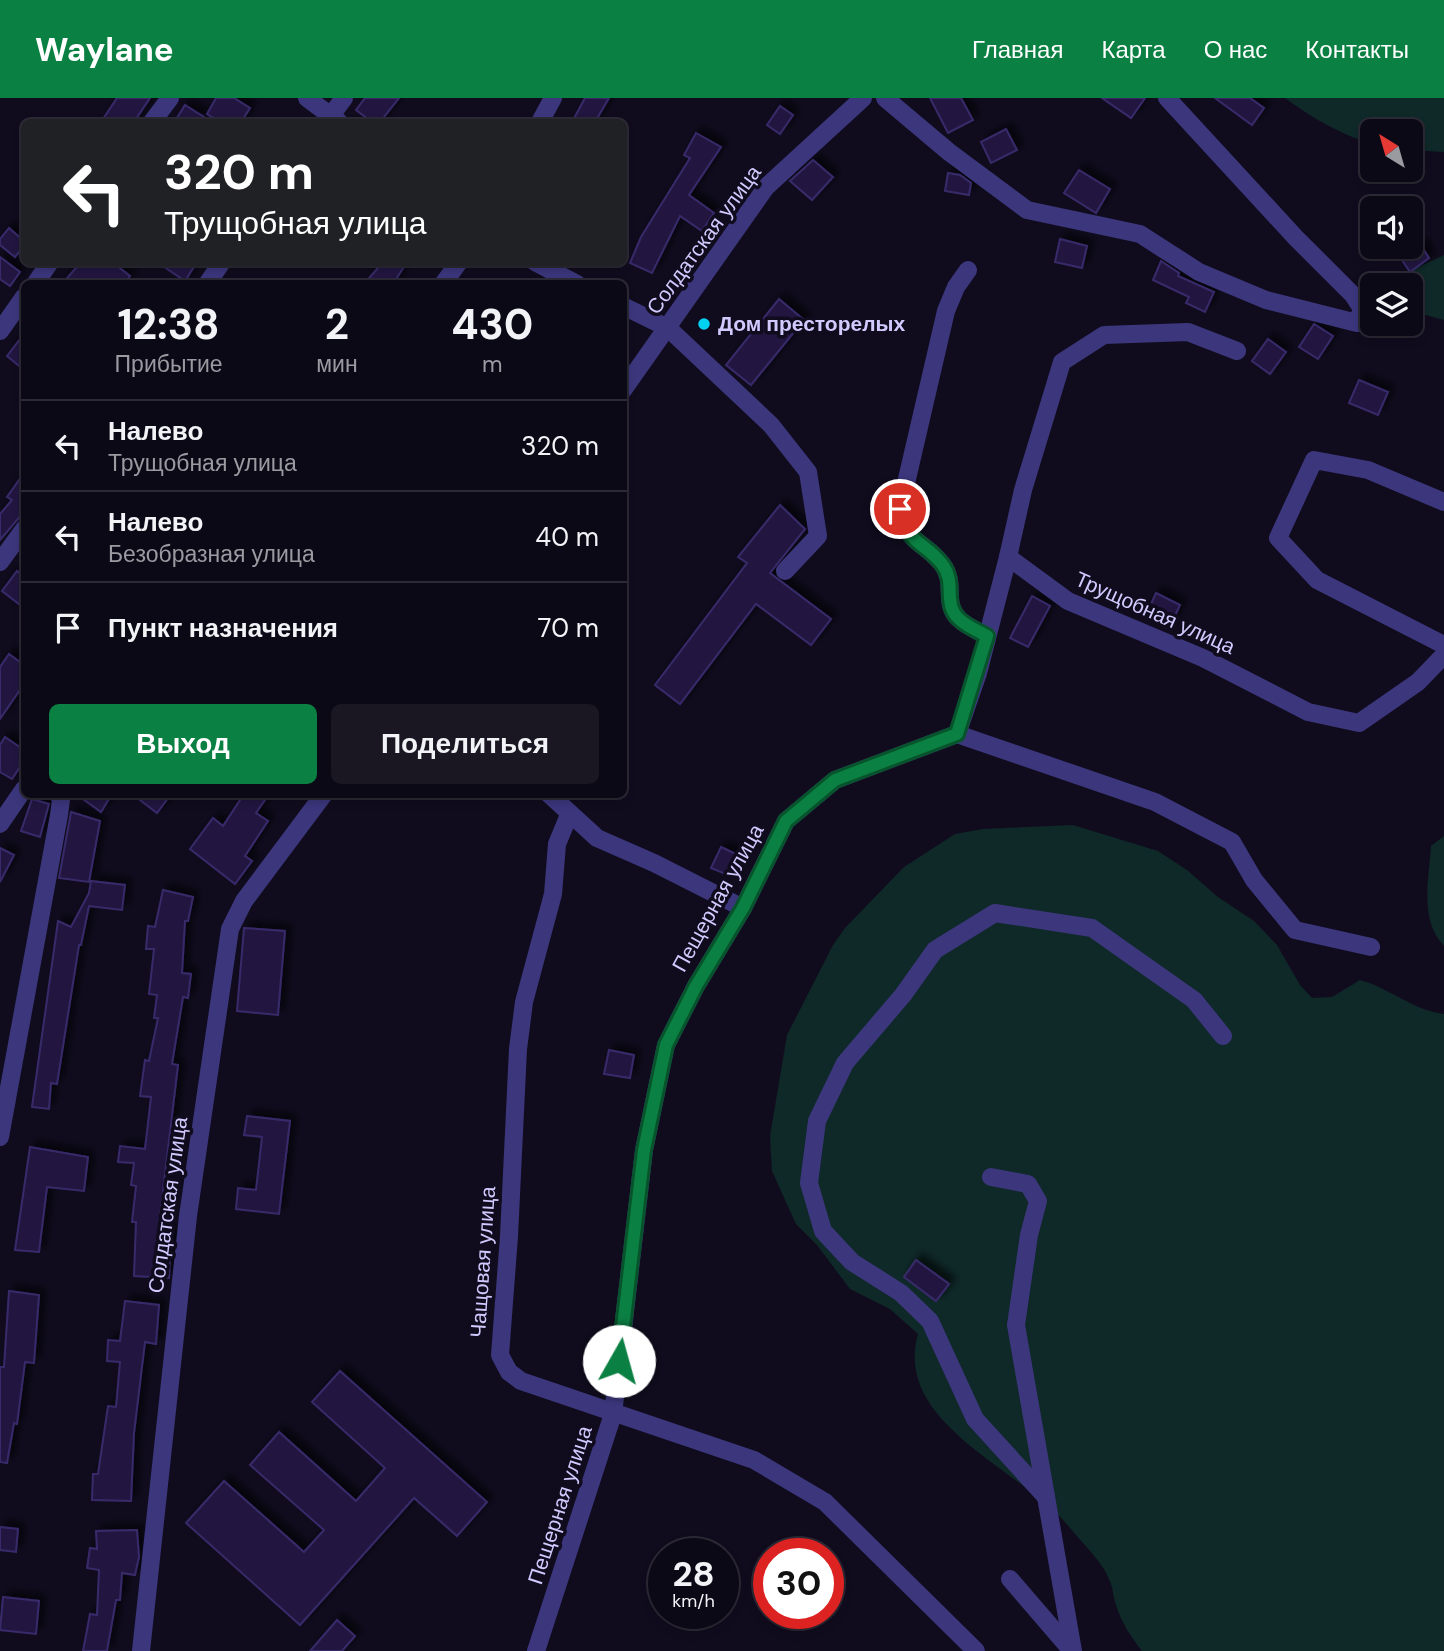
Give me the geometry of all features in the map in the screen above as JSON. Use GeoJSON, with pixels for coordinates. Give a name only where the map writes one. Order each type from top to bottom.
{"type":"FeatureCollection","features":[{"type":"Feature","properties":{"kind":"street"},"geometry":{"type":"LineString","coordinates":[[154,119],[170,98]]}},
{"type":"Feature","properties":{"kind":"street"},"geometry":{"type":"LineString","coordinates":[[307,98],[331,119]]}},
{"type":"Feature","properties":{"kind":"street"},"geometry":{"type":"LineString","coordinates":[[333,119],[344,98]]}},
{"type":"Feature","properties":{"kind":"street"},"geometry":{"type":"LineString","coordinates":[[542,119],[553,98]]}},
{"type":"Feature","properties":{"kind":"street","name":"Солдатская улица"},"geometry":{"type":"LineString","coordinates":[[627,384],[766,187],[863,98]]}},
{"type":"Feature","properties":{"kind":"street"},"geometry":{"type":"LineString","coordinates":[[886,98],[949,152],[1027,210],[1140,234],[1199,272],[1266,300],[1357,323],[1362,309],[1353,295],[1296,238],[1167,98]]}},
{"type":"Feature","properties":{"kind":"street"},"geometry":{"type":"LineString","coordinates":[[543,266],[569,280]]}},
{"type":"Feature","properties":{"kind":"street"},"geometry":{"type":"LineString","coordinates":[[968,270],[956,287],[946,311],[900,509],[905,529],[918,545],[941,563],[952,582],[949,603],[958,618],[987,636]]}},
{"type":"Feature","properties":{"kind":"street"},"geometry":{"type":"LineString","coordinates":[[0,331],[21,301]]}},
{"type":"Feature","properties":{"kind":"street"},"geometry":{"type":"LineString","coordinates":[[627,308],[668,328],[771,425],[808,472],[818,537],[785,571]]}},
{"type":"Feature","properties":{"kind":"street"},"geometry":{"type":"LineString","coordinates":[[1237,351],[1188,332],[1104,335],[1062,362],[1023,490],[987,636],[957,734],[1155,802],[1232,842],[1254,880],[1295,930],[1371,947]]}},
{"type":"Feature","properties":{"kind":"street"},"geometry":{"type":"LineString","coordinates":[[1444,502],[1368,470],[1314,460],[1278,538],[1317,580],[1444,645]]}},
{"type":"Feature","properties":{"kind":"street"},"geometry":{"type":"LineString","coordinates":[[0,562],[21,533]]}},
{"type":"Feature","properties":{"kind":"street","name":"Трущобная улица"},"geometry":{"type":"LineString","coordinates":[[1008,557],[1068,601],[1203,658],[1308,712],[1359,723],[1418,682],[1444,655]]}},
{"type":"Feature","properties":{"kind":"street","name":"Пещерная улица"},"geometry":{"type":"LineString","coordinates":[[536,1651],[613,1414],[644,1150],[666,1045],[696,986],[743,908],[786,821],[835,780],[957,734]]}},
{"type":"Feature","properties":{"kind":"street"},"geometry":{"type":"LineString","coordinates":[[0,824],[21,793]]}},
{"type":"Feature","properties":{"kind":"street"},"geometry":{"type":"LineString","coordinates":[[0,1135],[60,798]]}},
{"type":"Feature","properties":{"kind":"street","name":"Солдатская улица"},"geometry":{"type":"LineString","coordinates":[[141,1651],[186,1228],[230,929],[244,901],[321,798]]}},
{"type":"Feature","properties":{"kind":"street"},"geometry":{"type":"LineString","coordinates":[[553,798],[597,838],[743,908]]}},
{"type":"Feature","properties":{"kind":"street","name":"Чащовая улица"},"geometry":{"type":"LineString","coordinates":[[569,815],[557,844],[553,894],[524,1002],[517,1049],[509,1236],[500,1355],[509,1372],[521,1381],[754,1460],[825,1502],[943,1622],[976,1651]]}},
{"type":"Feature","properties":{"kind":"street"},"geometry":{"type":"LineString","coordinates":[[1046,1497],[975,1419],[930,1321],[901,1293],[852,1262],[822,1231],[809,1182],[817,1121],[845,1063],[903,995],[935,950],[995,913],[1092,928],[1194,1000],[1223,1035]]}},
{"type":"Feature","properties":{"kind":"street"},"geometry":{"type":"LineString","coordinates":[[991,1177],[1028,1184],[1038,1201],[1028,1235],[1016,1325],[1072,1651]]}},
{"type":"Feature","properties":{"kind":"street"},"geometry":{"type":"LineString","coordinates":[[1010,1579],[1072,1651]]}},
{"type":"Feature","properties":{"kind":"green space"},"geometry":{"type":"Polygon","coordinates":[[[1285,98],[1444,98],[1444,152],[1423,151],[1423,119],[1360,119],[1360,139],[1305,112],[1285,98]]]}},
{"type":"Feature","properties":{"kind":"green space"},"geometry":{"type":"Polygon","coordinates":[[[1444,255],[1444,320],[1423,314],[1423,273],[1405,273],[1444,255]]]}},
{"type":"Feature","properties":{"kind":"green space"},"geometry":{"type":"Polygon","coordinates":[[[1073,825],[1158,851],[1187,870],[1218,897],[1254,921],[1277,945],[1300,985],[1312,998],[1332,997],[1360,980],[1411,1004],[1444,1014],[1444,1651],[1142,1651],[1124,1623],[1106,1572],[1097,1559],[1050,1507],[968,1444],[943,1420],[925,1395],[915,1366],[918,1334],[890,1309],[850,1289],[817,1245],[796,1224],[785,1200],[772,1171],[770,1136],[787,1035],[833,945],[845,928],[904,867],[955,834],[983,829],[1073,825]]]}},
{"type":"Feature","properties":{"kind":"green space"},"geometry":{"type":"Polygon","coordinates":[[[1444,836],[1444,946],[1431,924],[1427,899],[1431,846],[1444,836]]]}},
{"type":"Feature","properties":{"kind":"building"},"geometry":{"type":"Polygon","coordinates":[[[117,98],[150,98],[136,119],[103,119],[117,98]]]}},
{"type":"Feature","properties":{"kind":"building"},"geometry":{"type":"Polygon","coordinates":[[[216,98],[234,98],[250,108],[243,119],[216,119],[207,114],[216,98]]]}},
{"type":"Feature","properties":{"kind":"building"},"geometry":{"type":"Polygon","coordinates":[[[365,98],[399,98],[382,119],[368,119],[356,110],[365,98]]]}},
{"type":"Feature","properties":{"kind":"building"},"geometry":{"type":"Polygon","coordinates":[[[585,98],[609,98],[597,119],[574,119],[585,98]]]}},
{"type":"Feature","properties":{"kind":"building"},"geometry":{"type":"Polygon","coordinates":[[[930,98],[961,98],[973,120],[948,133],[930,98]]]}},
{"type":"Feature","properties":{"kind":"building"},"geometry":{"type":"Polygon","coordinates":[[[1102,98],[1145,98],[1131,118],[1102,98]]]}},
{"type":"Feature","properties":{"kind":"building"},"geometry":{"type":"Polygon","coordinates":[[[1215,98],[1250,98],[1264,108],[1252,125],[1215,98]]]}},
{"type":"Feature","properties":{"kind":"building"},"geometry":{"type":"Polygon","coordinates":[[[185,105],[207,119],[179,119],[185,105]]]}},
{"type":"Feature","properties":{"kind":"building"},"geometry":{"type":"Polygon","coordinates":[[[780,106],[793,115],[780,134],[767,125],[780,106]]]}},
{"type":"Feature","properties":{"kind":"building"},"geometry":{"type":"Polygon","coordinates":[[[1006,129],[1017,150],[991,163],[981,142],[1006,129]]]}},
{"type":"Feature","properties":{"kind":"building"},"geometry":{"type":"Polygon","coordinates":[[[696,133],[721,147],[689,195],[714,213],[702,231],[680,216],[652,273],[630,263],[641,237],[690,158],[684,155],[696,133]]]}},
{"type":"Feature","properties":{"kind":"building"},"geometry":{"type":"Polygon","coordinates":[[[813,160],[833,177],[812,200],[790,181],[813,160]]]}},
{"type":"Feature","properties":{"kind":"building"},"geometry":{"type":"Polygon","coordinates":[[[1079,170],[1110,189],[1096,213],[1064,193],[1079,170]]]}},
{"type":"Feature","properties":{"kind":"building"},"geometry":{"type":"Polygon","coordinates":[[[948,173],[960,175],[971,183],[969,195],[945,191],[948,173]]]}},
{"type":"Feature","properties":{"kind":"building"},"geometry":{"type":"Polygon","coordinates":[[[9,228],[21,238],[21,250],[15,257],[0,245],[0,239],[9,228]]]}},
{"type":"Feature","properties":{"kind":"building"},"geometry":{"type":"Polygon","coordinates":[[[1060,239],[1087,246],[1082,268],[1055,262],[1060,239]]]}},
{"type":"Feature","properties":{"kind":"building"},"geometry":{"type":"Polygon","coordinates":[[[1423,249],[1429,258],[1410,272],[1401,259],[1423,259],[1423,249]]]}},
{"type":"Feature","properties":{"kind":"building"},"geometry":{"type":"Polygon","coordinates":[[[0,257],[20,272],[10,286],[0,279],[0,257]]]}},
{"type":"Feature","properties":{"kind":"building"},"geometry":{"type":"Polygon","coordinates":[[[1161,261],[1179,273],[1178,276],[1214,292],[1205,312],[1186,303],[1189,297],[1153,280],[1161,261]]]}},
{"type":"Feature","properties":{"kind":"building"},"geometry":{"type":"Polygon","coordinates":[[[78,266],[117,266],[130,276],[127,280],[65,280],[78,266]]]}},
{"type":"Feature","properties":{"kind":"building"},"geometry":{"type":"Polygon","coordinates":[[[163,266],[194,266],[184,280],[163,266]]]}},
{"type":"Feature","properties":{"kind":"building"},"geometry":{"type":"Polygon","coordinates":[[[380,266],[404,266],[396,280],[367,280],[380,266]]]}},
{"type":"Feature","properties":{"kind":"building"},"geometry":{"type":"Polygon","coordinates":[[[779,299],[804,320],[751,385],[726,365],[779,299]]]}},
{"type":"Feature","properties":{"kind":"building"},"geometry":{"type":"Polygon","coordinates":[[[1314,324],[1333,336],[1318,359],[1299,347],[1314,324]]]}},
{"type":"Feature","properties":{"kind":"building"},"geometry":{"type":"Polygon","coordinates":[[[21,338],[21,368],[7,356],[21,338]]]}},
{"type":"Feature","properties":{"kind":"building"},"geometry":{"type":"Polygon","coordinates":[[[1268,339],[1286,352],[1270,374],[1252,361],[1268,339]]]}},
{"type":"Feature","properties":{"kind":"building"},"geometry":{"type":"Polygon","coordinates":[[[1359,380],[1388,392],[1378,415],[1349,403],[1359,380]]]}},
{"type":"Feature","properties":{"kind":"building"},"geometry":{"type":"Polygon","coordinates":[[[21,477],[21,516],[0,540],[0,514],[12,500],[7,497],[21,477]]]}},
{"type":"Feature","properties":{"kind":"building"},"geometry":{"type":"Polygon","coordinates":[[[780,505],[805,529],[770,573],[831,619],[811,645],[756,604],[680,704],[655,685],[747,563],[738,557],[780,505]]]}},
{"type":"Feature","properties":{"kind":"building"},"geometry":{"type":"Polygon","coordinates":[[[17,571],[21,574],[21,606],[2,591],[17,571]]]}},
{"type":"Feature","properties":{"kind":"building"},"geometry":{"type":"Polygon","coordinates":[[[1156,593],[1180,605],[1169,629],[1145,617],[1156,593]]]}},
{"type":"Feature","properties":{"kind":"building"},"geometry":{"type":"Polygon","coordinates":[[[1032,596],[1050,606],[1028,647],[1010,638],[1032,596]]]}},
{"type":"Feature","properties":{"kind":"building"},"geometry":{"type":"Polygon","coordinates":[[[9,654],[21,663],[21,688],[0,719],[0,667],[9,654]]]}},
{"type":"Feature","properties":{"kind":"building"},"geometry":{"type":"Polygon","coordinates":[[[5,737],[21,748],[21,766],[12,779],[0,772],[0,745],[5,737]]]}},
{"type":"Feature","properties":{"kind":"building"},"geometry":{"type":"Polygon","coordinates":[[[82,798],[110,798],[101,812],[82,798]]]}},
{"type":"Feature","properties":{"kind":"building"},"geometry":{"type":"Polygon","coordinates":[[[137,798],[168,798],[157,813],[137,798]]]}},
{"type":"Feature","properties":{"kind":"building"},"geometry":{"type":"Polygon","coordinates":[[[241,798],[266,798],[256,813],[268,821],[245,856],[252,861],[235,884],[190,849],[213,818],[223,826],[241,798]]]}},
{"type":"Feature","properties":{"kind":"building"},"geometry":{"type":"Polygon","coordinates":[[[32,799],[49,804],[40,837],[21,831],[32,799]]]}},
{"type":"Feature","properties":{"kind":"building"},"geometry":{"type":"Polygon","coordinates":[[[71,812],[100,821],[89,882],[59,878],[71,812]]]}},
{"type":"Feature","properties":{"kind":"building"},"geometry":{"type":"Polygon","coordinates":[[[721,847],[738,855],[728,875],[711,868],[721,847]]]}},
{"type":"Feature","properties":{"kind":"building"},"geometry":{"type":"Polygon","coordinates":[[[0,848],[14,855],[0,882],[0,848]]]}},
{"type":"Feature","properties":{"kind":"building"},"geometry":{"type":"Polygon","coordinates":[[[91,881],[125,885],[122,910],[89,906],[79,945],[57,1084],[51,1083],[49,1109],[32,1107],[58,921],[71,927],[89,893],[91,881]]]}},
{"type":"Feature","properties":{"kind":"building"},"geometry":{"type":"Polygon","coordinates":[[[163,890],[193,897],[188,921],[185,921],[182,973],[191,974],[188,998],[183,997],[172,1064],[178,1065],[158,1233],[171,1233],[169,1278],[134,1276],[136,1222],[132,1222],[136,1186],[131,1185],[134,1163],[118,1162],[120,1146],[145,1149],[151,1097],[140,1096],[145,1060],[149,1061],[158,1018],[154,1018],[157,995],[149,994],[154,949],[146,949],[148,926],[155,927],[163,890]]]}},
{"type":"Feature","properties":{"kind":"building"},"geometry":{"type":"Polygon","coordinates":[[[244,928],[285,931],[278,1015],[237,1011],[244,928]]]}},
{"type":"Feature","properties":{"kind":"building"},"geometry":{"type":"Polygon","coordinates":[[[609,1050],[634,1055],[630,1078],[604,1074],[609,1050]]]}},
{"type":"Feature","properties":{"kind":"building"},"geometry":{"type":"Polygon","coordinates":[[[247,1116],[290,1121],[279,1214],[236,1209],[238,1188],[256,1190],[262,1137],[244,1135],[247,1116]]]}},
{"type":"Feature","properties":{"kind":"building"},"geometry":{"type":"Polygon","coordinates":[[[30,1147],[88,1157],[84,1191],[47,1187],[39,1252],[15,1250],[30,1147]]]}},
{"type":"Feature","properties":{"kind":"building"},"geometry":{"type":"Polygon","coordinates":[[[916,1260],[949,1284],[936,1301],[904,1277],[916,1260]]]}},
{"type":"Feature","properties":{"kind":"building"},"geometry":{"type":"Polygon","coordinates":[[[9,1291],[39,1295],[34,1363],[25,1362],[17,1424],[14,1423],[7,1463],[0,1462],[0,1367],[4,1367],[9,1291]]]}},
{"type":"Feature","properties":{"kind":"building"},"geometry":{"type":"Polygon","coordinates":[[[125,1301],[159,1305],[156,1344],[145,1342],[134,1433],[131,1501],[92,1500],[93,1474],[98,1474],[108,1406],[116,1407],[120,1362],[107,1361],[108,1340],[120,1341],[125,1301]]]}},
{"type":"Feature","properties":{"kind":"building"},"geometry":{"type":"Polygon","coordinates":[[[340,1371],[487,1502],[457,1536],[414,1498],[300,1625],[186,1523],[224,1481],[304,1552],[324,1530],[250,1465],[279,1432],[356,1501],[385,1468],[312,1402],[340,1371]]]}},
{"type":"Feature","properties":{"kind":"building"},"geometry":{"type":"Polygon","coordinates":[[[0,1527],[18,1529],[16,1552],[0,1550],[0,1527]]]}},
{"type":"Feature","properties":{"kind":"building"},"geometry":{"type":"Polygon","coordinates":[[[137,1530],[139,1557],[135,1575],[122,1573],[120,1600],[116,1600],[107,1651],[83,1651],[90,1614],[97,1615],[99,1570],[87,1568],[90,1548],[97,1549],[96,1531],[137,1530]]]}},
{"type":"Feature","properties":{"kind":"building"},"geometry":{"type":"Polygon","coordinates":[[[3,1597],[39,1601],[36,1634],[0,1630],[3,1597]]]}},
{"type":"Feature","properties":{"kind":"building"},"geometry":{"type":"Polygon","coordinates":[[[337,1620],[355,1636],[342,1651],[310,1651],[337,1620]]]}},
{"type":"Feature","properties":{"kind":"place","name":"Дом престорелых"},"geometry":{"type":"Point","coordinates":[704,324]}},
{"type":"Feature","properties":{"kind":"route"},"geometry":{"type":"LineString","coordinates":[[619,1361],[644,1150],[666,1045],[696,986],[743,908],[786,821],[835,780],[957,734],[978,673],[987,636],[958,618],[949,603],[952,582],[941,563],[918,545],[905,529],[900,509]]}}]}
